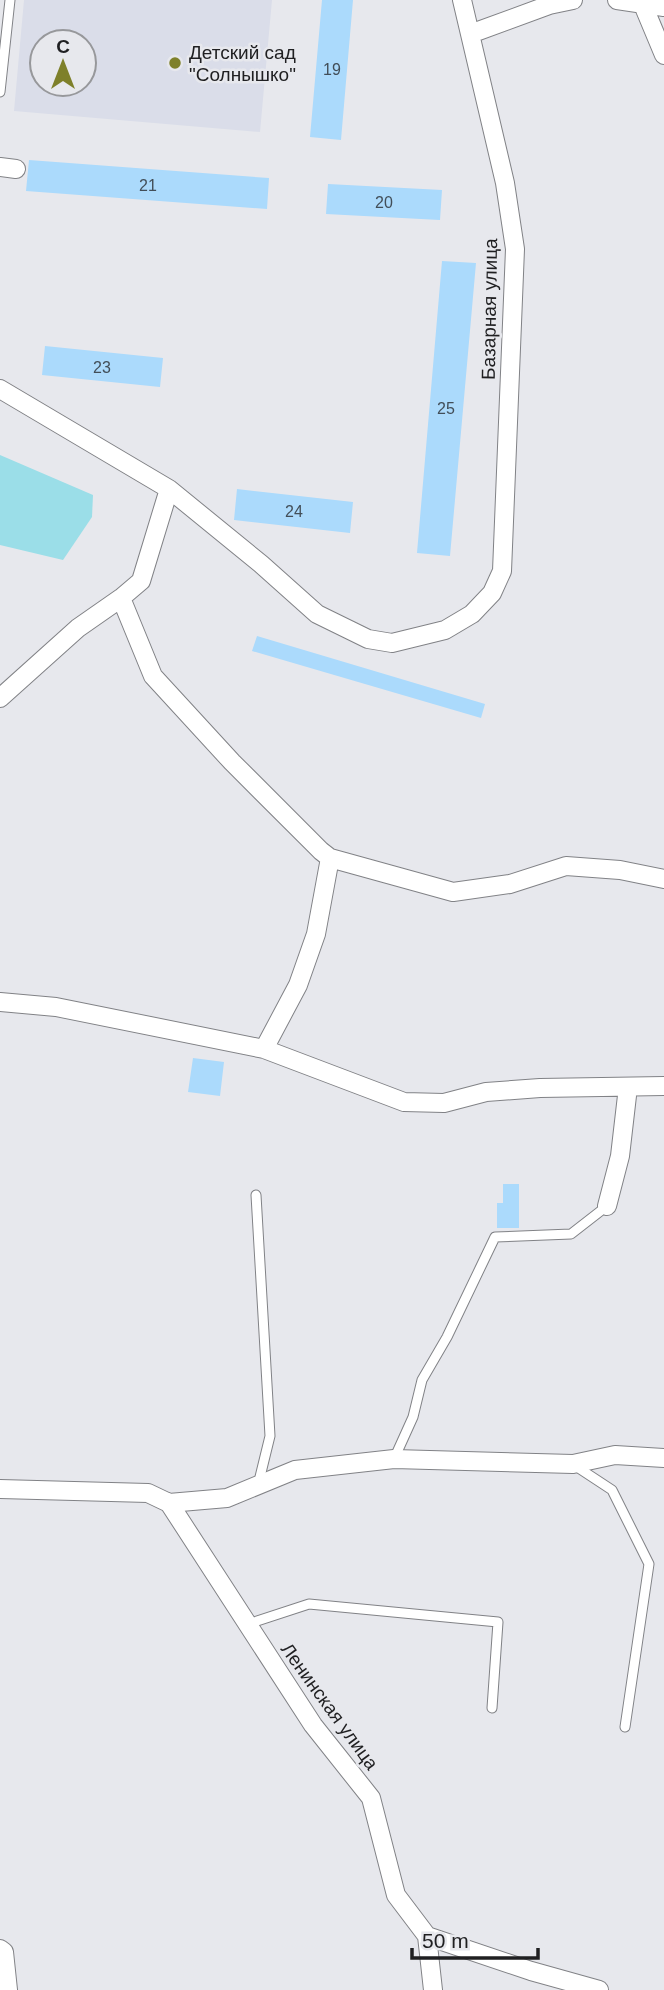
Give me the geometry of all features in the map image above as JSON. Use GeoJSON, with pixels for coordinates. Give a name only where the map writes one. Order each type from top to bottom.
{"type":"FeatureCollection","features":[{"type":"Feature","properties":{"kind":"street","name":"Базарная улица"},"geometry":{"type":"LineString","coordinates":[[169,489],[317,614],[368,639],[392,643],[445,630],[472,614],[492,593],[502,571],[514,249],[505,183],[462,0]]}},
{"type":"Feature","properties":{"kind":"street"},"geometry":{"type":"LineString","coordinates":[[470,34],[549,5],[573,0]]}},
{"type":"Feature","properties":{"kind":"street"},"geometry":{"type":"LineString","coordinates":[[617,0],[664,7]]}},
{"type":"Feature","properties":{"kind":"street"},"geometry":{"type":"LineString","coordinates":[[641,3],[664,55]]}},
{"type":"Feature","properties":{"kind":"street"},"geometry":{"type":"LineString","coordinates":[[0,389],[169,489],[141,581],[78,628],[0,698]]}},
{"type":"Feature","properties":{"kind":"street"},"geometry":{"type":"LineString","coordinates":[[121,598],[153,676],[232,762],[330,858],[453,892],[510,884],[566,866],[620,870],[664,879]]}},
{"type":"Feature","properties":{"kind":"street"},"geometry":{"type":"LineString","coordinates":[[264,1049],[298,985],[316,934],[330,858]]}},
{"type":"Feature","properties":{"kind":"street"},"geometry":{"type":"LineString","coordinates":[[0,1002],[56,1007],[264,1049],[404,1102],[444,1103],[500,1091],[664,1086]]}},
{"type":"Feature","properties":{"kind":"street"},"geometry":{"type":"LineString","coordinates":[[607,1206],[620,1156],[628,1087]]}},
{"type":"Feature","properties":{"kind":"street"},"geometry":{"type":"LineString","coordinates":[[0,1489],[148,1493],[169,1503],[228,1498],[295,1470],[394,1459],[573,1464],[615,1455],[664,1458]]}},
{"type":"Feature","properties":{"kind":"street","name":"Ленинская улица"},"geometry":{"type":"LineString","coordinates":[[169,1503],[313,1725],[371,1798],[396,1895],[427,1936]]}},
{"type":"Feature","properties":{"kind":"street"},"geometry":{"type":"LineString","coordinates":[[433,1990],[427,1936],[531,1971],[599,1990]]}},
{"type":"Feature","properties":{"kind":"street"},"geometry":{"type":"LineString","coordinates":[[0,1949],[4,1952],[8,1990]]}},
{"type":"Feature","properties":{"kind":"lane"},"geometry":{"type":"LineString","coordinates":[[0,92],[10,0]]}},
{"type":"Feature","properties":{"kind":"lane"},"geometry":{"type":"LineString","coordinates":[[256,1195],[270,1436],[258,1485]]}},
{"type":"Feature","properties":{"kind":"lane"},"geometry":{"type":"LineString","coordinates":[[394,1459],[413,1417],[422,1380],[447,1337],[495,1237],[571,1234],[607,1206]]}},
{"type":"Feature","properties":{"kind":"lane"},"geometry":{"type":"LineString","coordinates":[[573,1464],[612,1490],[649,1564],[625,1727]]}},
{"type":"Feature","properties":{"kind":"lane"},"geometry":{"type":"LineString","coordinates":[[248,1624],[309,1604],[498,1622],[492,1708]]}},
{"type":"Feature","properties":{"kind":"shaded area","name":"Детский сад \"Солнышко\""},"geometry":{"type":"Polygon","coordinates":[[[24,0],[272,0],[260,132],[14,111],[24,0]]]}},
{"type":"Feature","properties":{"kind":"water"},"geometry":{"type":"Polygon","coordinates":[[[0,455],[93,495],[92,517],[63,560],[0,545],[0,455]]]}},
{"type":"Feature","properties":{"kind":"building"},"geometry":{"type":"Polygon","coordinates":[[[322,0],[353,0],[341,140],[310,137],[322,0]]]}},
{"type":"Feature","properties":{"kind":"building"},"geometry":{"type":"Polygon","coordinates":[[[29,160],[269,178],[267,209],[26,191],[29,160]]]}},
{"type":"Feature","properties":{"kind":"building"},"geometry":{"type":"Polygon","coordinates":[[[328,184],[442,190],[440,220],[326,214],[328,184]]]}},
{"type":"Feature","properties":{"kind":"building"},"geometry":{"type":"Polygon","coordinates":[[[442,261],[476,263],[450,556],[417,553],[442,261]]]}},
{"type":"Feature","properties":{"kind":"building"},"geometry":{"type":"Polygon","coordinates":[[[45,346],[163,358],[160,387],[42,375],[45,346]]]}},
{"type":"Feature","properties":{"kind":"building"},"geometry":{"type":"Polygon","coordinates":[[[237,489],[353,502],[350,533],[234,520],[237,489]]]}},
{"type":"Feature","properties":{"kind":"building"},"geometry":{"type":"Polygon","coordinates":[[[257,636],[485,704],[481,718],[252,651],[257,636]]]}},
{"type":"Feature","properties":{"kind":"building"},"geometry":{"type":"Polygon","coordinates":[[[193,1058],[224,1062],[220,1096],[188,1092],[193,1058]]]}},
{"type":"Feature","properties":{"kind":"building"},"geometry":{"type":"Polygon","coordinates":[[[503,1184],[519,1184],[519,1228],[497,1228],[497,1203],[503,1203],[503,1184]]]}},
{"type":"Feature","properties":{"kind":"place","name":"Детский сад \"Солнышко\""},"geometry":{"type":"Point","coordinates":[175,63]}}]}
